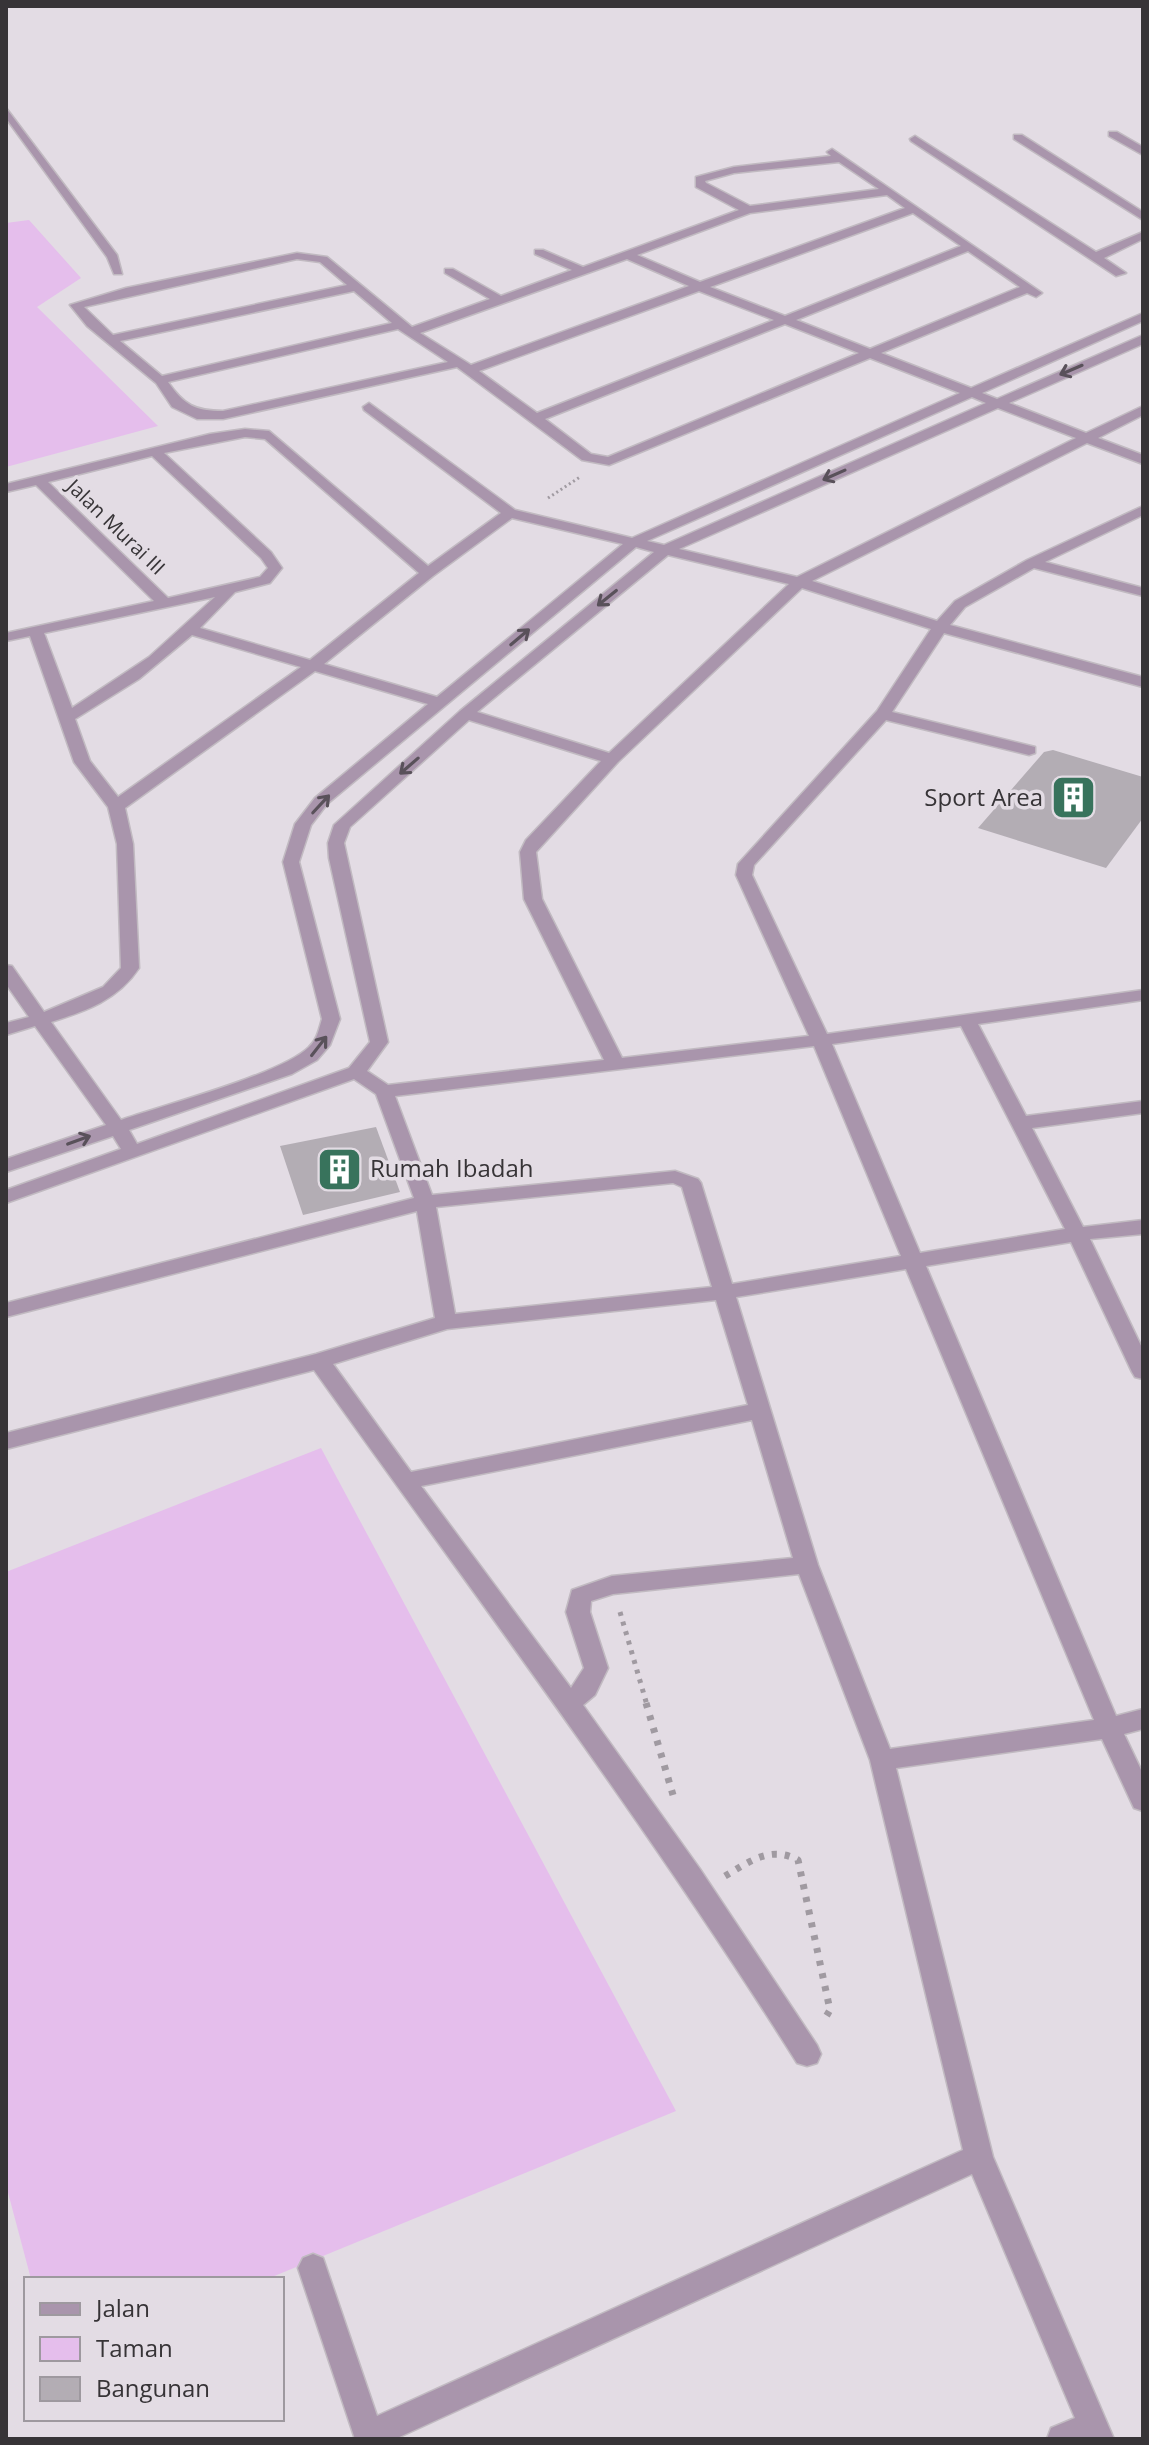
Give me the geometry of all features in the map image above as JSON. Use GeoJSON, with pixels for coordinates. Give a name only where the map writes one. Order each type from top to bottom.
{"type":"FeatureCollection","features":[{"type":"Feature","properties":{"kind":"street"},"geometry":{"type":"LineString","coordinates":[[6,111],[113,257],[118,272]]}},
{"type":"Feature","properties":{"kind":"street"},"geometry":{"type":"LineString","coordinates":[[1113,134],[1143,152]]}},
{"type":"Feature","properties":{"kind":"street"},"geometry":{"type":"LineString","coordinates":[[1018,137],[1143,217]]}},
{"type":"Feature","properties":{"kind":"street"},"geometry":{"type":"LineString","coordinates":[[915,139],[1120,273]]}},
{"type":"Feature","properties":{"kind":"street"},"geometry":{"type":"LineString","coordinates":[[748,210],[700,185],[700,179],[734,170],[837,155],[1034,291],[869,353],[609,461],[587,457],[464,367],[406,328],[323,259],[297,256],[76,305],[84,316],[160,380],[177,404],[197,415],[210,416],[464,367],[703,288],[913,209]]}},
{"type":"Feature","properties":{"kind":"street"},"geometry":{"type":"LineString","coordinates":[[160,380],[406,328],[627,255],[748,210],[890,191]]}},
{"type":"Feature","properties":{"kind":"street"},"geometry":{"type":"LineString","coordinates":[[1096,257],[1143,235]]}},
{"type":"Feature","properties":{"kind":"street"},"geometry":{"type":"LineString","coordinates":[[534,419],[969,247]]}},
{"type":"Feature","properties":{"kind":"street"},"geometry":{"type":"LineString","coordinates":[[539,252],[581,270]]}},
{"type":"Feature","properties":{"kind":"street"},"geometry":{"type":"LineString","coordinates":[[627,255],[703,288],[1143,460]]}},
{"type":"Feature","properties":{"kind":"street"},"geometry":{"type":"LineString","coordinates":[[449,271],[498,299]]}},
{"type":"Feature","properties":{"kind":"street"},"geometry":{"type":"LineString","coordinates":[[110,339],[355,287]]}},
{"type":"Feature","properties":{"kind":"street"},"geometry":{"type":"LineString","coordinates":[[6,1166],[285,1070],[312,1057],[327,1039],[331,1019],[291,862],[294,843],[303,824],[321,801],[634,542],[1143,317]]}},
{"type":"Feature","properties":{"kind":"street"},"geometry":{"type":"LineString","coordinates":[[6,1197],[356,1072],[371,1057],[379,1042],[337,858],[336,843],[342,825],[466,714],[665,550],[1143,339]]}},
{"type":"Feature","properties":{"kind":"street"},"geometry":{"type":"LineString","coordinates":[[369,407],[494,504],[510,513],[799,582],[940,627],[1143,682]]}},
{"type":"Feature","properties":{"kind":"street"},"geometry":{"type":"LineString","coordinates":[[616,1064],[533,899],[528,852],[544,831],[612,759],[799,582],[1143,410]]}},
{"type":"Feature","properties":{"kind":"street"},"geometry":{"type":"LineString","coordinates":[[6,488],[233,434],[269,435],[428,573]]}},
{"type":"Feature","properties":{"kind":"street"},"geometry":{"type":"LineString","coordinates":[[6,637],[230,589],[265,580],[275,568],[266,555],[155,452]]}},
{"type":"Feature","properties":{"kind":"street","name":"Jalan Murai III"},"geometry":{"type":"LineString","coordinates":[[39,480],[165,603]]}},
{"type":"Feature","properties":{"kind":"street"},"geometry":{"type":"LineString","coordinates":[[1143,510],[1032,563],[960,604],[940,627],[883,714],[746,864],[744,875],[821,1040],[1109,1728],[1143,1801]]}},
{"type":"Feature","properties":{"kind":"street"},"geometry":{"type":"LineString","coordinates":[[116,806],[311,667],[428,573],[510,513]]}},
{"type":"Feature","properties":{"kind":"street"},"geometry":{"type":"LineString","coordinates":[[1032,563],[1143,592]]}},
{"type":"Feature","properties":{"kind":"street"},"geometry":{"type":"LineString","coordinates":[[67,717],[106,695],[192,630],[230,589]]}},
{"type":"Feature","properties":{"kind":"street"},"geometry":{"type":"LineString","coordinates":[[192,630],[441,703]]}},
{"type":"Feature","properties":{"kind":"street"},"geometry":{"type":"LineString","coordinates":[[6,1029],[102,997],[124,982],[130,968],[125,844],[116,806],[82,762],[36,631]]}},
{"type":"Feature","properties":{"kind":"street"},"geometry":{"type":"LineString","coordinates":[[466,714],[612,759]]}},
{"type":"Feature","properties":{"kind":"street"},"geometry":{"type":"LineString","coordinates":[[883,714],[1029,750]]}},
{"type":"Feature","properties":{"kind":"street"},"geometry":{"type":"LineString","coordinates":[[399,738],[433,745]]}},
{"type":"Feature","properties":{"kind":"street"},"geometry":{"type":"LineString","coordinates":[[6,970],[37,1019],[117,1126],[133,1153]]}},
{"type":"Feature","properties":{"kind":"street"},"geometry":{"type":"LineString","coordinates":[[384,1091],[821,1040],[1143,995]]}},
{"type":"Feature","properties":{"kind":"street"},"geometry":{"type":"LineString","coordinates":[[967,1020],[1077,1234],[1143,1372]]}},
{"type":"Feature","properties":{"kind":"street"},"geometry":{"type":"LineString","coordinates":[[356,1072],[384,1091],[425,1202],[446,1322]]}},
{"type":"Feature","properties":{"kind":"street"},"geometry":{"type":"LineString","coordinates":[[1021,1123],[1143,1107]]}},
{"type":"Feature","properties":{"kind":"street"},"geometry":{"type":"LineString","coordinates":[[6,1310],[425,1202],[679,1177],[693,1186],[758,1411],[807,1565],[882,1760],[979,2157],[1096,2432],[1062,2439]]}},
{"type":"Feature","properties":{"kind":"street"},"geometry":{"type":"LineString","coordinates":[[6,1441],[319,1361],[446,1322],[726,1292],[1077,1234],[1143,1227]]}},
{"type":"Feature","properties":{"kind":"street"},"geometry":{"type":"LineString","coordinates":[[319,1361],[404,1481],[569,1701],[700,1889],[807,2054]]}},
{"type":"Feature","properties":{"kind":"street"},"geometry":{"type":"LineString","coordinates":[[404,1481],[758,1411]]}},
{"type":"Feature","properties":{"kind":"street"},"geometry":{"type":"LineString","coordinates":[[569,1701],[581,1696],[588,1688],[596,1668],[577,1604],[580,1596],[612,1585],[807,1565]]}},
{"type":"Feature","properties":{"kind":"street"},"geometry":{"type":"LineString","coordinates":[[882,1760],[1109,1728],[1143,1719]]}},
{"type":"Feature","properties":{"kind":"street"},"geometry":{"type":"LineString","coordinates":[[313,2268],[370,2437],[979,2157]]}},
{"type":"Feature","properties":{"kind":"path"},"geometry":{"type":"LineString","coordinates":[[534,519],[545,501],[561,488],[609,461]]}},
{"type":"Feature","properties":{"kind":"path"},"geometry":{"type":"LineString","coordinates":[[612,1585],[674,1798]]}},
{"type":"Feature","properties":{"kind":"path"},"geometry":{"type":"LineString","coordinates":[[700,1889],[771,1851],[786,1852],[798,1860],[830,2010],[807,2054]]}},
{"type":"Feature","properties":{"kind":"green space"},"geometry":{"type":"Polygon","coordinates":[[[29,220],[81,278],[37,307],[158,426],[6,467],[6,223],[29,220]]]}},
{"type":"Feature","properties":{"kind":"green space"},"geometry":{"type":"Polygon","coordinates":[[[321,1448],[676,2111],[272,2277],[30,2277],[6,2185],[6,1572],[321,1448]]]}},
{"type":"Feature","properties":{"kind":"building","name":"Sport Area"},"geometry":{"type":"Polygon","coordinates":[[[1053,750],[1143,777],[1143,818],[1106,868],[978,828],[1044,752],[1053,750]]]}},
{"type":"Feature","properties":{"kind":"building","name":"Rumah Ibadah"},"geometry":{"type":"Polygon","coordinates":[[[376,1127],[400,1192],[303,1215],[280,1146],[376,1127]]]}},
{"type":"Feature","properties":{"kind":"place","name":"Sport Area"},"geometry":{"type":"Point","coordinates":[1074,798]}},
{"type":"Feature","properties":{"kind":"place","name":"Rumah Ibadah"},"geometry":{"type":"Point","coordinates":[339,1169]}}]}
